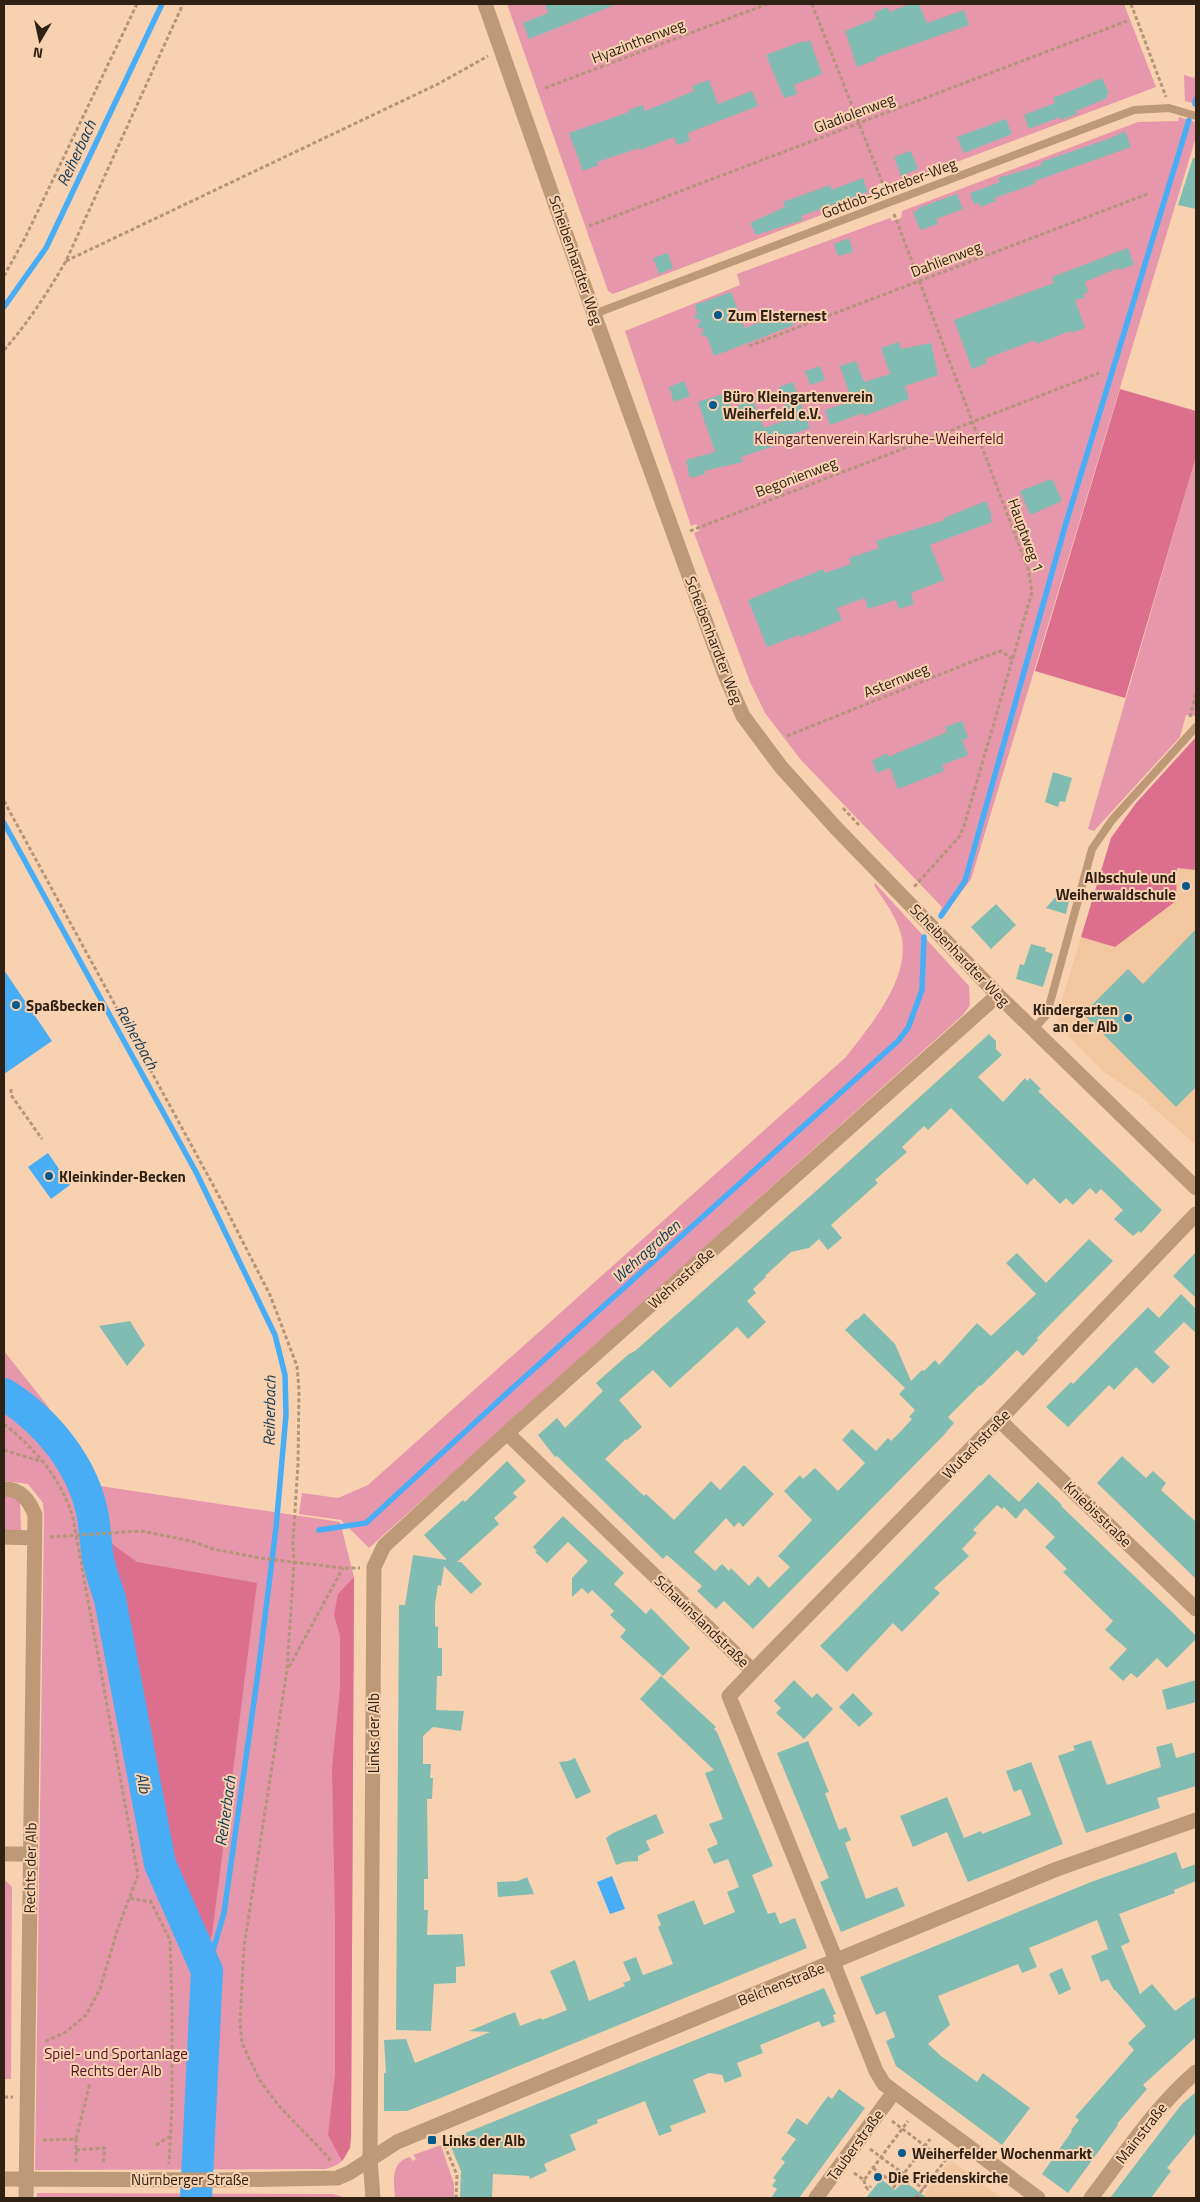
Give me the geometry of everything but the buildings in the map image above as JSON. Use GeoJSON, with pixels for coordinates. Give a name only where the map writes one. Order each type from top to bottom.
{"type":"FeatureCollection","features":[{"type":"Feature","properties":{"kind":"street","name":"Scheibenhardter Weg"},"geometry":{"type":"LineString","coordinates":[[486,4],[594,314],[725,675],[743,716],[781,767],[998,995],[1196,1188]]}},
{"type":"Feature","properties":{"kind":"street","name":"Wehrastraße"},"geometry":{"type":"LineString","coordinates":[[374,1567],[384,1546],[507,1433],[998,995]]}},
{"type":"Feature","properties":{"kind":"street","name":"Wutachstraße"},"geometry":{"type":"LineString","coordinates":[[753,1671],[999,1420],[1196,1214]]}},
{"type":"Feature","properties":{"kind":"street","name":"Kniebisstraße"},"geometry":{"type":"LineString","coordinates":[[999,1420],[1196,1609]]}},
{"type":"Feature","properties":{"kind":"street","name":"Schauinslandstraße"},"geometry":{"type":"LineString","coordinates":[[507,1433],[753,1671],[728,1696],[835,1961],[876,2072],[884,2084],[894,2092],[1038,2198]]}},
{"type":"Feature","properties":{"kind":"street","name":"Rechts der Alb"},"geometry":{"type":"LineString","coordinates":[[4,1488],[17,1491],[31,1506],[42,1538],[30,1854],[26,2198]]}},
{"type":"Feature","properties":{"kind":"street"},"geometry":{"type":"LineString","coordinates":[[4,1537],[42,1538]]}},
{"type":"Feature","properties":{"kind":"street","name":"Links der Alb"},"geometry":{"type":"LineString","coordinates":[[373,2198],[370,2159],[374,1567]]}},
{"type":"Feature","properties":{"kind":"street","name":"Belchenstraße"},"geometry":{"type":"LineString","coordinates":[[370,2159],[397,2142],[1057,1869],[1196,1820]]}},
{"type":"Feature","properties":{"kind":"street"},"geometry":{"type":"LineString","coordinates":[[4,1854],[30,1854]]}},
{"type":"Feature","properties":{"kind":"street","name":"Mainstraße"},"geometry":{"type":"LineString","coordinates":[[1091,2198],[1149,2121],[1196,2072]]}},
{"type":"Feature","properties":{"kind":"street","name":"Tauberstraße"},"geometry":{"type":"LineString","coordinates":[[816,2198],[894,2092]]}},
{"type":"Feature","properties":{"kind":"street","name":"Nürnberger Straße"},"geometry":{"type":"LineString","coordinates":[[4,2179],[168,2175],[218,2180],[337,2178],[349,2173],[370,2159]]}},
{"type":"Feature","properties":{"kind":"lane","name":"Gottlob-Schreber-Weg"},"geometry":{"type":"LineString","coordinates":[[594,314],[1134,110],[1169,108],[1196,116]]}},
{"type":"Feature","properties":{"kind":"lane"},"geometry":{"type":"LineString","coordinates":[[1033,1030],[1047,1014],[1092,849],[1112,820],[1196,727]]}},
{"type":"Feature","properties":{"kind":"path"},"geometry":{"type":"LineString","coordinates":[[4,276],[25,238],[137,4]]}},
{"type":"Feature","properties":{"kind":"path"},"geometry":{"type":"LineString","coordinates":[[4,350],[24,326],[52,286],[66,261],[183,4]]}},
{"type":"Feature","properties":{"kind":"path","name":"Hyazinthenweg"},"geometry":{"type":"LineString","coordinates":[[544,88],[767,4]]}},
{"type":"Feature","properties":{"kind":"path"},"geometry":{"type":"LineString","coordinates":[[812,4],[882,183]]}},
{"type":"Feature","properties":{"kind":"path"},"geometry":{"type":"LineString","coordinates":[[1131,4],[1169,108]]}},
{"type":"Feature","properties":{"kind":"path","name":"Gladiolenweg"},"geometry":{"type":"LineString","coordinates":[[589,226],[1128,21]]}},
{"type":"Feature","properties":{"kind":"path"},"geometry":{"type":"LineString","coordinates":[[66,261],[438,84],[473,63],[502,50]]}},
{"type":"Feature","properties":{"kind":"path","name":"Dahlienweg"},"geometry":{"type":"LineString","coordinates":[[749,346],[1150,193]]}},
{"type":"Feature","properties":{"kind":"path","name":"Hauptweg 1"},"geometry":{"type":"LineString","coordinates":[[896,219],[1031,579],[1032,592],[964,826],[959,837],[920,882]]}},
{"type":"Feature","properties":{"kind":"path","name":"Begonienweg"},"geometry":{"type":"LineString","coordinates":[[690,531],[1098,373]]}},
{"type":"Feature","properties":{"kind":"path"},"geometry":{"type":"LineString","coordinates":[[687,522],[693,540]]}},
{"type":"Feature","properties":{"kind":"path","name":"Asternweg"},"geometry":{"type":"LineString","coordinates":[[786,736],[1001,651],[1012,659]]}},
{"type":"Feature","properties":{"kind":"path"},"geometry":{"type":"LineString","coordinates":[[1190,715],[1196,694]]}},
{"type":"Feature","properties":{"kind":"path"},"geometry":{"type":"LineString","coordinates":[[4,801],[225,1207],[270,1295],[297,1366],[299,1390],[293,1542],[294,1563],[287,1670],[244,1948],[240,2001],[241,2036],[248,2058],[259,2079],[278,2105],[329,2158],[337,2178]]}},
{"type":"Feature","properties":{"kind":"path"},"geometry":{"type":"LineString","coordinates":[[838,803],[864,830]]}},
{"type":"Feature","properties":{"kind":"path"},"geometry":{"type":"LineString","coordinates":[[909,879],[921,891]]}},
{"type":"Feature","properties":{"kind":"path"},"geometry":{"type":"LineString","coordinates":[[11,1089],[11,1095],[42,1139]]}},
{"type":"Feature","properties":{"kind":"path"},"geometry":{"type":"LineString","coordinates":[[4,1424],[46,1463],[68,1501],[138,1875],[118,1928],[100,1989],[86,2015],[66,2032],[41,2044]]}},
{"type":"Feature","properties":{"kind":"path"},"geometry":{"type":"LineString","coordinates":[[4,1450],[46,1463]]}},
{"type":"Feature","properties":{"kind":"path"},"geometry":{"type":"LineString","coordinates":[[42,1538],[141,1531],[191,1541],[213,1549],[260,1558],[343,1568],[374,1567]]}},
{"type":"Feature","properties":{"kind":"path"},"geometry":{"type":"LineString","coordinates":[[287,1670],[343,1568]]}},
{"type":"Feature","properties":{"kind":"path"},"geometry":{"type":"LineString","coordinates":[[130,1898],[151,1901],[170,1940],[172,2005],[168,2175]]}},
{"type":"Feature","properties":{"kind":"path"},"geometry":{"type":"LineString","coordinates":[[90,2084],[76,2139],[76,2150],[105,2148],[102,2172]]}},
{"type":"Feature","properties":{"kind":"path"},"geometry":{"type":"LineString","coordinates":[[879,2112],[944,2161]]}},
{"type":"Feature","properties":{"kind":"path"},"geometry":{"type":"LineString","coordinates":[[436,2126],[457,2175],[456,2198]]}},
{"type":"Feature","properties":{"kind":"path"},"geometry":{"type":"LineString","coordinates":[[864,2180],[902,2129]]}},
{"type":"Feature","properties":{"kind":"path"},"geometry":{"type":"LineString","coordinates":[[156,2144],[170,2137]]}},
{"type":"Feature","properties":{"kind":"path"},"geometry":{"type":"LineString","coordinates":[[26,2139],[76,2139]]}},
{"type":"Feature","properties":{"kind":"path"},"geometry":{"type":"LineString","coordinates":[[859,2140],[924,2189]]}},
{"type":"Feature","properties":{"kind":"path"},"geometry":{"type":"LineString","coordinates":[[916,2198],[959,2141]]}},
{"type":"Feature","properties":{"kind":"path"},"geometry":{"type":"LineString","coordinates":[[873,2168],[895,2186],[925,2146]]}},
{"type":"Feature","properties":{"kind":"path"},"geometry":{"type":"LineString","coordinates":[[842,2164],[864,2180],[865,2186],[868,2189],[871,2186]]}},
{"type":"Feature","properties":{"kind":"shaded area"},"geometry":{"type":"Polygon","coordinates":[[[1120,389],[1196,411],[1196,457],[1125,698],[1035,671],[1120,389]]]}},
{"type":"Feature","properties":{"kind":"shaded area"},"geometry":{"type":"Polygon","coordinates":[[[1196,737],[1196,870],[1177,868],[1176,901],[1115,947],[1081,937],[1111,838],[1136,803],[1196,737]]]}},
{"type":"Feature","properties":{"kind":"shaded area","name":"Kindergarten an der Alb"},"geometry":{"type":"Polygon","coordinates":[[[1177,868],[1196,870],[1196,1145],[1141,1097],[1104,1072],[1059,1027],[1059,1010],[1081,937],[1115,947],[1177,868]]]}},
{"type":"Feature","properties":{"kind":"shaded area"},"geometry":{"type":"Polygon","coordinates":[[[101,1541],[108,1541],[137,1562],[257,1583],[212,1935],[206,1946],[200,1944],[166,1861],[148,1769],[121,1608],[101,1541]]]}},
{"type":"Feature","properties":{"kind":"shaded area"},"geometry":{"type":"Polygon","coordinates":[[[354,1577],[351,2137],[350,2148],[342,2161],[328,2135],[335,2075],[335,1919],[332,1767],[340,1689],[340,1636],[334,1615],[338,1594],[354,1577]]]}},
{"type":"Feature","properties":{"kind":"shaded area"},"geometry":{"type":"Polygon","coordinates":[[[950,2160],[1002,2198],[921,2198],[950,2160]]]}},
{"type":"Feature","properties":{"kind":"green space"},"geometry":{"type":"Polygon","coordinates":[[[507,4],[1124,4],[1156,87],[890,187],[886,181],[877,185],[877,194],[613,294],[608,291],[507,4]]]}},
{"type":"Feature","properties":{"kind":"green space"},"geometry":{"type":"Polygon","coordinates":[[[1196,72],[1196,104],[1185,101],[1184,75],[1194,78],[1196,72]]]}},
{"type":"Feature","properties":{"kind":"green space","name":"Kleingartenverein Karlsruhe-Weiherfeld"},"geometry":{"type":"Polygon","coordinates":[[[1179,117],[1196,122],[1196,137],[971,879],[943,917],[939,914],[942,907],[801,760],[765,713],[750,682],[694,533],[700,530],[696,524],[691,526],[625,331],[740,285],[737,274],[890,218],[892,221],[901,218],[902,211],[1138,122],[1178,121],[1179,117]]]}},
{"type":"Feature","properties":{"kind":"green space"},"geometry":{"type":"Polygon","coordinates":[[[1196,457],[1196,716],[1186,715],[1180,737],[1094,831],[1088,829],[1196,457]]]}},
{"type":"Feature","properties":{"kind":"green space"},"geometry":{"type":"Polygon","coordinates":[[[875,883],[969,986],[970,1005],[964,1014],[369,1548],[341,1520],[299,1514],[302,1493],[338,1498],[368,1485],[846,1057],[878,1014],[888,997],[896,980],[901,962],[903,945],[899,928],[891,911],[874,885],[875,883]]]}},
{"type":"Feature","properties":{"kind":"green space","name":"Spiel- und Sportanlage Rechts der Alb"},"geometry":{"type":"Polygon","coordinates":[[[4,1351],[47,1405],[100,1486],[340,1522],[354,1577],[351,2137],[347,2154],[337,2165],[325,2169],[35,2170],[44,1518],[43,1503],[28,1484],[4,1481],[4,1351]]]}},
{"type":"Feature","properties":{"kind":"green space"},"geometry":{"type":"Polygon","coordinates":[[[4,1492],[20,1500],[21,1534],[4,1533],[4,1492]]]}},
{"type":"Feature","properties":{"kind":"green space"},"geometry":{"type":"Polygon","coordinates":[[[4,1879],[12,1887],[11,2079],[4,2079],[4,1879]]]}},
{"type":"Feature","properties":{"kind":"green space"},"geometry":{"type":"Polygon","coordinates":[[[441,2145],[454,2184],[454,2198],[395,2198],[395,2173],[399,2163],[410,2157],[413,2161],[416,2159],[413,2155],[441,2145]]]}},
{"type":"Feature","properties":{"kind":"green space"},"geometry":{"type":"Polygon","coordinates":[[[37,2193],[333,2194],[346,2198],[37,2198],[37,2193]]]}},
{"type":"Feature","properties":{"kind":"water","name":"Spaßbecken"},"geometry":{"type":"Polygon","coordinates":[[[4,970],[52,1041],[4,1074],[4,970]]]}},
{"type":"Feature","properties":{"kind":"water","name":"Kleinkinder-Becken"},"geometry":{"type":"Polygon","coordinates":[[[48,1153],[70,1185],[51,1199],[28,1167],[48,1153]]]}},
{"type":"Feature","properties":{"kind":"water"},"geometry":{"type":"Polygon","coordinates":[[[612,1876],[625,1909],[610,1914],[597,1882],[612,1876]]]}},
{"type":"Feature","properties":{"kind":"waterway","name":"Reiherbach"},"geometry":{"type":"LineString","coordinates":[[4,307],[46,248],[162,4]]}},
{"type":"Feature","properties":{"kind":"waterway","name":"Wehragraben"},"geometry":{"type":"LineString","coordinates":[[1195,104],[1196,99]]}},
{"type":"Feature","properties":{"kind":"waterway"},"geometry":{"type":"LineString","coordinates":[[941,916],[965,881],[1066,523],[1189,120]]}},
{"type":"Feature","properties":{"kind":"waterway","name":"Reiherbach"},"geometry":{"type":"LineString","coordinates":[[4,823],[196,1172],[275,1335],[285,1375],[286,1415],[276,1528],[258,1673],[224,1913],[207,1971]]}},
{"type":"Feature","properties":{"kind":"waterway","name":"Wehragraben"},"geometry":{"type":"LineString","coordinates":[[319,1530],[366,1523],[506,1394],[898,1041],[908,1028],[922,990],[924,937]]}},
{"type":"Feature","properties":{"kind":"waterway","name":"Alb"},"geometry":{"type":"LineString","coordinates":[[4,1394],[35,1417],[49,1431],[72,1463],[88,1498],[93,1517],[98,1559],[110,1599],[160,1864],[207,1971],[196,2198]]}},
{"type":"Feature","properties":{"kind":"place","name":"Zum Elsternest"},"geometry":{"type":"Point","coordinates":[718,315]}},
{"type":"Feature","properties":{"kind":"place","name":"Büro Kleingartenverein Weiherfeld e.V."},"geometry":{"type":"Point","coordinates":[713,405]}},
{"type":"Feature","properties":{"kind":"place","name":"Albschule und Weiherwaldschule"},"geometry":{"type":"Point","coordinates":[1186,886]}},
{"type":"Feature","properties":{"kind":"place","name":"Spaßbecken"},"geometry":{"type":"Point","coordinates":[16,1005]}},
{"type":"Feature","properties":{"kind":"place","name":"Kindergarten an der Alb"},"geometry":{"type":"Point","coordinates":[1128,1018]}},
{"type":"Feature","properties":{"kind":"place","name":"Kleinkinder-Becken"},"geometry":{"type":"Point","coordinates":[49,1176]}},
{"type":"Feature","properties":{"kind":"place","name":"Links der Alb"},"geometry":{"type":"Point","coordinates":[432,2140]}},
{"type":"Feature","properties":{"kind":"place","name":"Weiherfelder Wochenmarkt"},"geometry":{"type":"Point","coordinates":[902,2153]}},
{"type":"Feature","properties":{"kind":"place","name":"Die Friedenskirche"},"geometry":{"type":"Point","coordinates":[878,2177]}}]}
